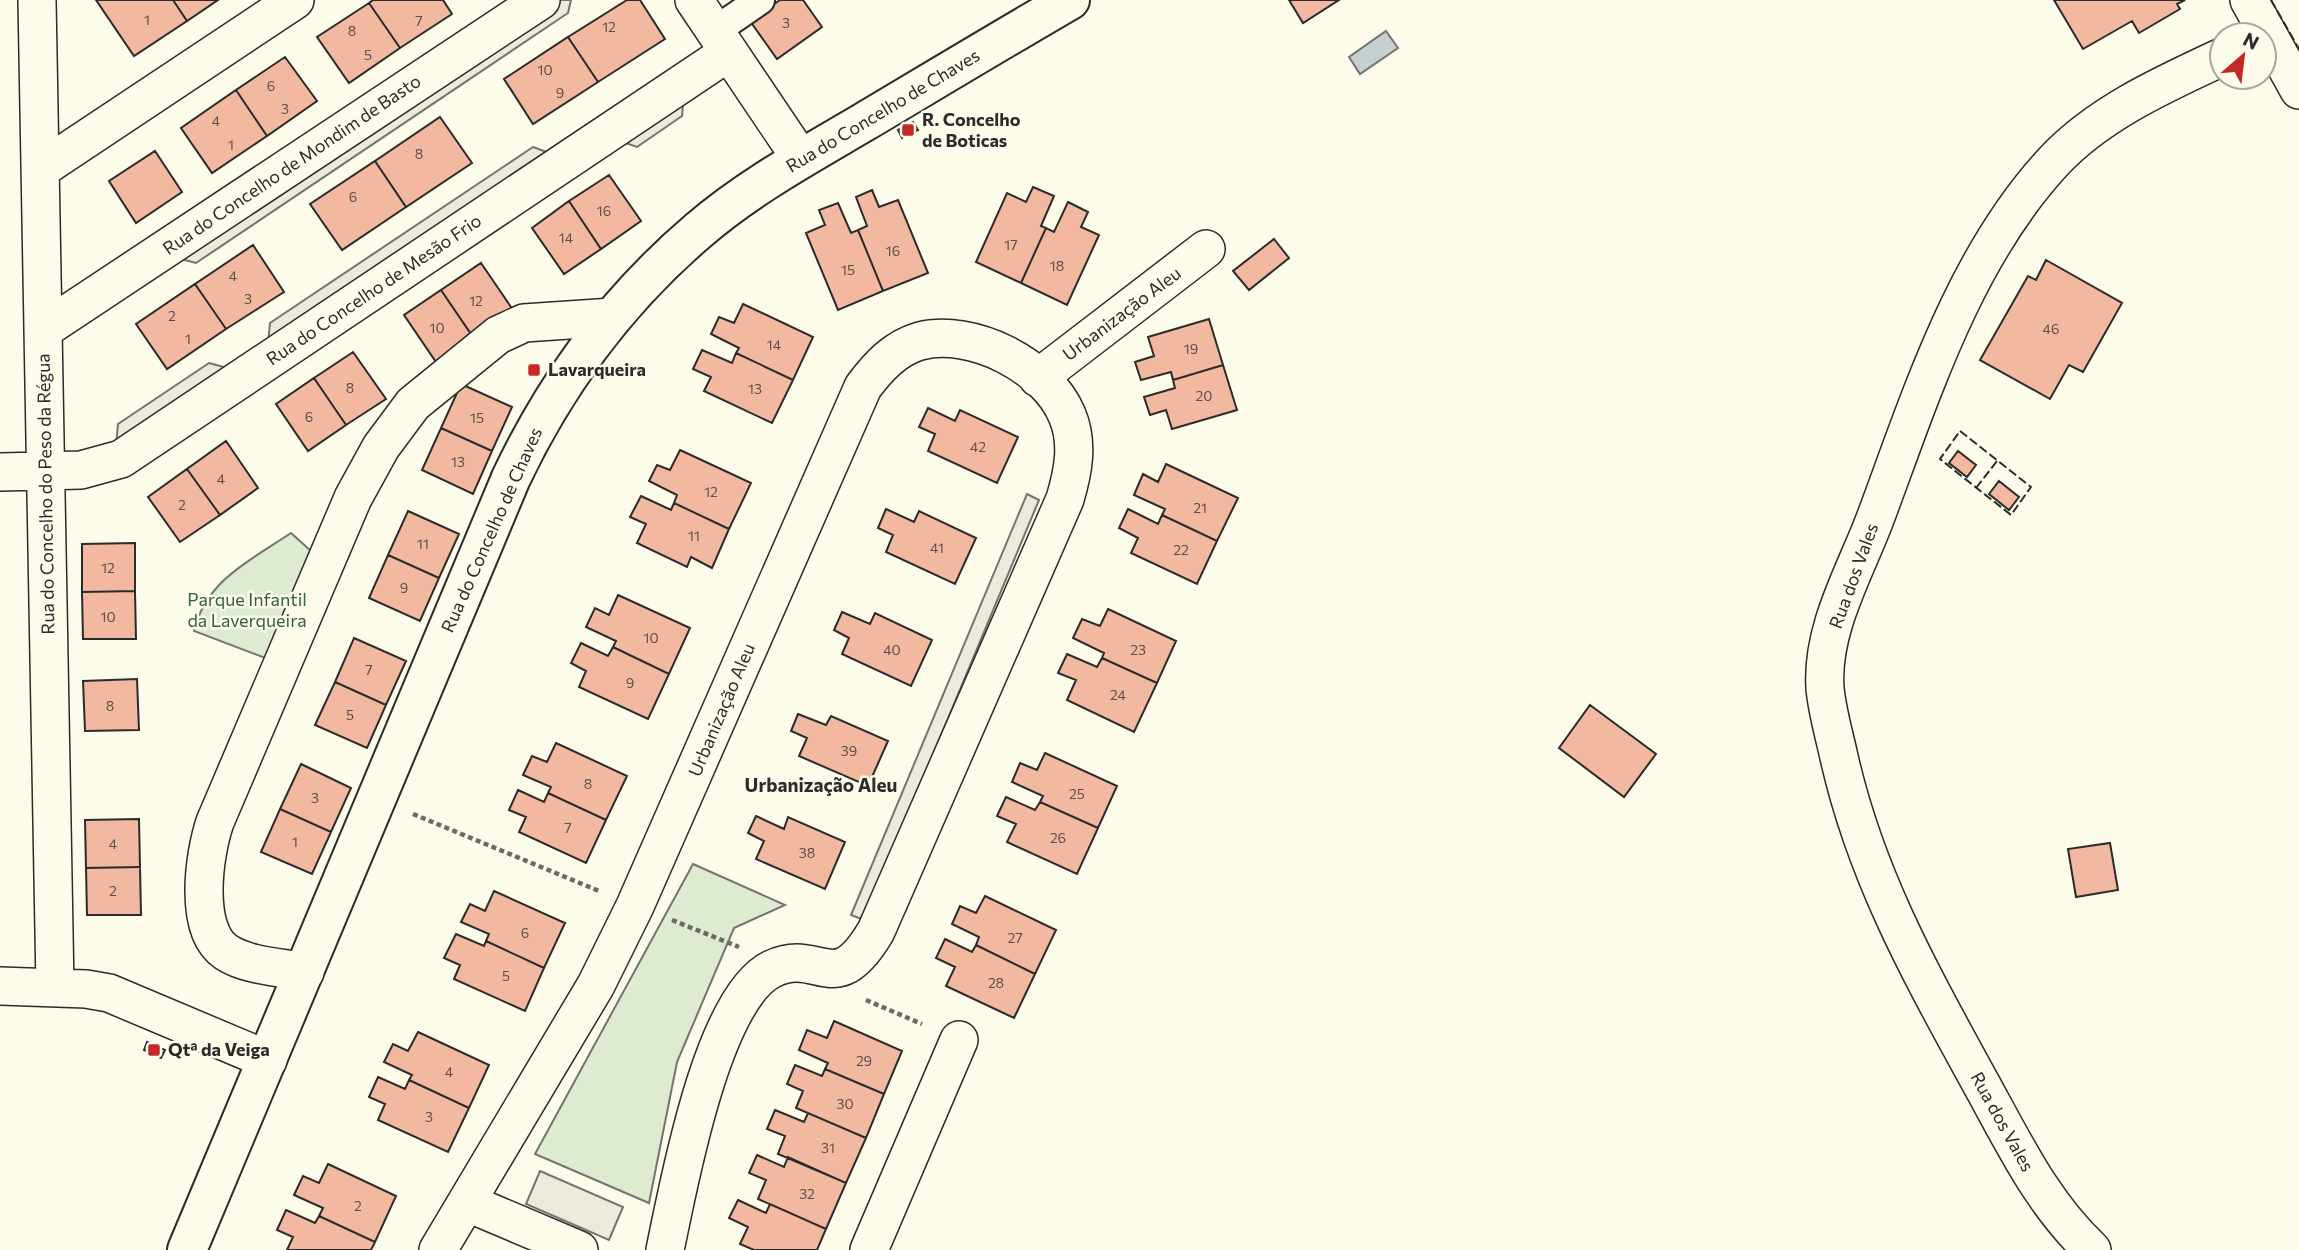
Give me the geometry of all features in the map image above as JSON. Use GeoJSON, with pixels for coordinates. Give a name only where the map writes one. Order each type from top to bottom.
{"type":"FeatureCollection","features":[{"type":"Feature","properties":{"kind":"street","name":"Rua do Concelho do Peso da Régua"},"geometry":{"type":"LineString","coordinates":[[37,0],[55,987]]}},
{"type":"Feature","properties":{"kind":"street"},"geometry":{"type":"LineString","coordinates":[[41,169],[295,0]]}},
{"type":"Feature","properties":{"kind":"street","name":"Rua do Concelho de Mondim de Basto"},"geometry":{"type":"LineString","coordinates":[[43,330],[541,0]]}},
{"type":"Feature","properties":{"kind":"street"},"geometry":{"type":"LineString","coordinates":[[694,0],[801,159]]}},
{"type":"Feature","properties":{"kind":"street"},"geometry":{"type":"LineString","coordinates":[[722,42],[760,0]]}},
{"type":"Feature","properties":{"kind":"street"},"geometry":{"type":"LineString","coordinates":[[2249,0],[2259,21]]}},
{"type":"Feature","properties":{"kind":"street","name":"Rua do Concelho de Chaves"},"geometry":{"type":"LineString","coordinates":[[187,1250],[511,478],[556,394],[613,317],[700,229],[801,159],[1054,4]]}},
{"type":"Feature","properties":{"kind":"street","name":"Rua do Concelho de Mesão Frio"},"geometry":{"type":"LineString","coordinates":[[0,472],[46,472],[101,466],[130,453],[722,42]]}},
{"type":"Feature","properties":{"kind":"street"},"geometry":{"type":"LineString","coordinates":[[2278,57],[2299,90]]}},
{"type":"Feature","properties":{"kind":"street","name":"Rua dos Vales"},"geometry":{"type":"LineString","coordinates":[[2092,1250],[2066,1225],[2032,1177],[1905,945],[1872,867],[1844,780],[1828,710],[1826,665],[1841,604],[1936,352],[1968,289],[2004,230],[2055,160],[2087,132],[2126,105],[2208,64]]}},
{"type":"Feature","properties":{"kind":"street","name":"Urbanização Aleu"},"geometry":{"type":"LineString","coordinates":[[1038,378],[1206,249]]}},
{"type":"Feature","properties":{"kind":"street"},"geometry":{"type":"LineString","coordinates":[[305,972],[240,959],[219,946],[210,934],[207,917],[205,858],[215,822],[353,498],[381,447],[413,404],[498,335],[524,323],[613,317]]}},
{"type":"Feature","properties":{"kind":"street","name":"Urbanização Aleu"},"geometry":{"type":"LineString","coordinates":[[438,1250],[596,985],[645,887],[863,387],[878,366],[917,342],[942,337],[964,340],[992,349],[1038,378],[1067,416],[1074,458],[1065,499],[882,918],[861,957],[832,969],[803,964],[784,965],[769,970],[754,985],[727,1028],[704,1084],[665,1250]]}},
{"type":"Feature","properties":{"kind":"street"},"geometry":{"type":"LineString","coordinates":[[0,986],[86,989],[120,996],[268,1060]]}},
{"type":"Feature","properties":{"kind":"street"},"geometry":{"type":"LineString","coordinates":[[869,1250],[958,1040]]}},
{"type":"Feature","properties":{"kind":"street"},"geometry":{"type":"LineString","coordinates":[[468,1203],[579,1250]]}},
{"type":"Feature","properties":{"kind":"green space","name":"Parque Infantil da Laverqueira"},"geometry":{"type":"Polygon","coordinates":[[[291,533],[312,552],[268,659],[194,631],[200,613],[219,585],[246,562],[291,533]]]}},
{"type":"Feature","properties":{"kind":"green space"},"geometry":{"type":"Polygon","coordinates":[[[693,864],[785,905],[734,928],[677,1062],[649,1203],[535,1154],[693,864]]]}},
{"type":"Feature","properties":{"kind":"shaded area"},"geometry":{"type":"Polygon","coordinates":[[[557,0],[571,0],[568,13],[196,263],[173,257],[557,0]]]}},
{"type":"Feature","properties":{"kind":"shaded area"},"geometry":{"type":"Polygon","coordinates":[[[1386,31],[1398,48],[1360,74],[1349,57],[1386,31]]]}},
{"type":"Feature","properties":{"kind":"shaded area"},"geometry":{"type":"Polygon","coordinates":[[[684,95],[682,116],[637,147],[617,140],[684,95]]]}},
{"type":"Feature","properties":{"kind":"shaded area"},"geometry":{"type":"Polygon","coordinates":[[[533,147],[552,154],[268,344],[270,323],[533,147]]]}},
{"type":"Feature","properties":{"kind":"shaded area"},"geometry":{"type":"Polygon","coordinates":[[[209,363],[231,369],[116,445],[118,424],[209,363]]]}},
{"type":"Feature","properties":{"kind":"shaded area"},"geometry":{"type":"Polygon","coordinates":[[[1027,494],[1039,500],[864,920],[851,915],[1027,494]]]}},
{"type":"Feature","properties":{"kind":"shaded area"},"geometry":{"type":"Polygon","coordinates":[[[540,1171],[623,1207],[609,1240],[526,1204],[540,1171]]]}},
{"type":"Feature","properties":{"kind":"building"},"geometry":{"type":"Polygon","coordinates":[[[96,0],[173,0],[187,21],[134,56],[96,0]]]}},
{"type":"Feature","properties":{"kind":"building"},"geometry":{"type":"Polygon","coordinates":[[[173,0],[218,0],[187,21],[173,0]]]}},
{"type":"Feature","properties":{"kind":"building"},"geometry":{"type":"Polygon","coordinates":[[[373,0],[443,0],[452,14],[400,48],[369,3],[373,0]]]}},
{"type":"Feature","properties":{"kind":"building"},"geometry":{"type":"Polygon","coordinates":[[[627,0],[640,0],[665,39],[598,82],[568,37],[627,0]]]}},
{"type":"Feature","properties":{"kind":"building"},"geometry":{"type":"Polygon","coordinates":[[[780,0],[803,0],[822,27],[777,59],[750,21],[780,0]]]}},
{"type":"Feature","properties":{"kind":"building"},"geometry":{"type":"Polygon","coordinates":[[[1289,0],[1339,0],[1303,23],[1289,0]]]}},
{"type":"Feature","properties":{"kind":"building"},"geometry":{"type":"Polygon","coordinates":[[[2054,0],[2185,0],[2177,4],[2180,9],[2139,33],[2132,21],[2083,49],[2054,0]]]}},
{"type":"Feature","properties":{"kind":"building"},"geometry":{"type":"Polygon","coordinates":[[[369,3],[400,48],[349,83],[317,37],[369,3]]]}},
{"type":"Feature","properties":{"kind":"building"},"geometry":{"type":"Polygon","coordinates":[[[568,37],[598,82],[533,124],[504,79],[568,37]]]}},
{"type":"Feature","properties":{"kind":"building"},"geometry":{"type":"Polygon","coordinates":[[[285,57],[317,101],[267,136],[236,90],[285,57]]]}},
{"type":"Feature","properties":{"kind":"building"},"geometry":{"type":"Polygon","coordinates":[[[236,90],[267,136],[212,173],[181,128],[236,90]]]}},
{"type":"Feature","properties":{"kind":"building"},"geometry":{"type":"Polygon","coordinates":[[[440,117],[472,163],[406,207],[375,161],[440,117]]]}},
{"type":"Feature","properties":{"kind":"building"},"geometry":{"type":"Polygon","coordinates":[[[913,122],[918,130],[902,138],[898,130],[913,122]]]}},
{"type":"Feature","properties":{"kind":"building"},"geometry":{"type":"Polygon","coordinates":[[[155,151],[182,192],[136,223],[109,181],[155,151]]]}},
{"type":"Feature","properties":{"kind":"building"},"geometry":{"type":"Polygon","coordinates":[[[375,161],[406,207],[342,250],[310,204],[375,161]]]}},
{"type":"Feature","properties":{"kind":"building"},"geometry":{"type":"Polygon","coordinates":[[[609,175],[641,221],[601,249],[569,201],[609,175]]]}},
{"type":"Feature","properties":{"kind":"building"},"geometry":{"type":"Polygon","coordinates":[[[1033,187],[1054,196],[1041,226],[1046,228],[1021,283],[976,262],[1007,193],[1026,202],[1033,187]]]}},
{"type":"Feature","properties":{"kind":"building"},"geometry":{"type":"Polygon","coordinates":[[[872,190],[879,207],[898,200],[928,273],[883,291],[858,230],[867,226],[856,197],[872,190]]]}},
{"type":"Feature","properties":{"kind":"building"},"geometry":{"type":"Polygon","coordinates":[[[569,201],[601,249],[564,274],[532,228],[569,201]]]}},
{"type":"Feature","properties":{"kind":"building"},"geometry":{"type":"Polygon","coordinates":[[[1068,202],[1088,212],[1081,227],[1099,235],[1067,305],[1021,283],[1046,228],[1054,232],[1068,202]]]}},
{"type":"Feature","properties":{"kind":"building"},"geometry":{"type":"Polygon","coordinates":[[[838,203],[851,233],[858,230],[883,291],[838,310],[806,233],[825,225],[819,210],[838,203]]]}},
{"type":"Feature","properties":{"kind":"building"},"geometry":{"type":"Polygon","coordinates":[[[1274,239],[1289,258],[1249,290],[1233,271],[1274,239]]]}},
{"type":"Feature","properties":{"kind":"building"},"geometry":{"type":"Polygon","coordinates":[[[253,245],[284,292],[226,329],[195,284],[253,245]]]}},
{"type":"Feature","properties":{"kind":"building"},"geometry":{"type":"Polygon","coordinates":[[[2046,260],[2122,303],[2083,372],[2069,365],[2050,399],[1980,360],[2028,276],[2036,280],[2046,260]]]}},
{"type":"Feature","properties":{"kind":"building"},"geometry":{"type":"Polygon","coordinates":[[[481,263],[513,310],[473,337],[441,290],[481,263]]]}},
{"type":"Feature","properties":{"kind":"building"},"geometry":{"type":"Polygon","coordinates":[[[195,284],[226,329],[167,369],[136,324],[195,284]]]}},
{"type":"Feature","properties":{"kind":"building"},"geometry":{"type":"Polygon","coordinates":[[[441,290],[473,337],[436,362],[404,315],[441,290]]]}},
{"type":"Feature","properties":{"kind":"building"},"geometry":{"type":"Polygon","coordinates":[[[743,304],[813,337],[793,380],[736,353],[739,348],[711,334],[719,317],[734,323],[743,304]]]}},
{"type":"Feature","properties":{"kind":"building"},"geometry":{"type":"Polygon","coordinates":[[[1209,319],[1223,365],[1173,380],[1171,372],[1141,380],[1135,362],[1154,356],[1148,337],[1209,319]]]}},
{"type":"Feature","properties":{"kind":"building"},"geometry":{"type":"Polygon","coordinates":[[[702,350],[732,363],[736,353],[793,380],[772,423],[704,391],[711,377],[693,369],[702,350]]]}},
{"type":"Feature","properties":{"kind":"building"},"geometry":{"type":"Polygon","coordinates":[[[353,352],[386,399],[346,425],[314,378],[353,352]]]}},
{"type":"Feature","properties":{"kind":"building"},"geometry":{"type":"Polygon","coordinates":[[[1223,365],[1237,410],[1172,429],[1166,410],[1150,415],[1144,397],[1175,388],[1173,380],[1223,365]]]}},
{"type":"Feature","properties":{"kind":"building"},"geometry":{"type":"Polygon","coordinates":[[[314,378],[346,425],[308,451],[276,404],[314,378]]]}},
{"type":"Feature","properties":{"kind":"building"},"geometry":{"type":"Polygon","coordinates":[[[461,384],[512,407],[492,451],[441,428],[461,384]]]}},
{"type":"Feature","properties":{"kind":"building"},"geometry":{"type":"Polygon","coordinates":[[[928,408],[955,421],[960,410],[1018,437],[997,483],[928,451],[935,434],[919,427],[928,408]]]}},
{"type":"Feature","properties":{"kind":"building"},"geometry":{"type":"Polygon","coordinates":[[[441,428],[492,451],[473,494],[422,470],[441,428]]]}},
{"type":"Feature","properties":{"kind":"building"},"geometry":{"type":"Polygon","coordinates":[[[226,441],[258,488],[220,515],[187,469],[226,441]]]}},
{"type":"Feature","properties":{"kind":"building"},"geometry":{"type":"Polygon","coordinates":[[[680,450],[751,483],[729,529],[674,503],[677,495],[649,481],[657,465],[670,470],[680,450]]]}},
{"type":"Feature","properties":{"kind":"building"},"geometry":{"type":"Polygon","coordinates":[[[1958,451],[1976,465],[1967,477],[1949,463],[1958,451]]]}},
{"type":"Feature","properties":{"kind":"building"},"geometry":{"type":"Polygon","coordinates":[[[1166,464],[1238,498],[1217,541],[1162,515],[1165,509],[1134,495],[1143,474],[1158,482],[1166,464]]]}},
{"type":"Feature","properties":{"kind":"building"},"geometry":{"type":"Polygon","coordinates":[[[187,469],[220,515],[180,542],[148,497],[187,469]]]}},
{"type":"Feature","properties":{"kind":"building"},"geometry":{"type":"Polygon","coordinates":[[[1999,481],[2019,497],[2009,510],[1989,494],[1999,481]]]}},
{"type":"Feature","properties":{"kind":"building"},"geometry":{"type":"Polygon","coordinates":[[[641,496],[671,510],[674,503],[729,529],[712,568],[691,557],[687,567],[637,543],[646,524],[630,517],[641,496]]]}},
{"type":"Feature","properties":{"kind":"building"},"geometry":{"type":"Polygon","coordinates":[[[886,509],[914,522],[919,511],[976,538],[955,584],[886,552],[893,535],[878,528],[886,509]]]}},
{"type":"Feature","properties":{"kind":"building"},"geometry":{"type":"Polygon","coordinates":[[[1128,509],[1158,524],[1162,515],[1217,541],[1197,584],[1131,553],[1138,538],[1119,528],[1128,509]]]}},
{"type":"Feature","properties":{"kind":"building"},"geometry":{"type":"Polygon","coordinates":[[[408,511],[459,534],[439,578],[388,555],[408,511]]]}},
{"type":"Feature","properties":{"kind":"building"},"geometry":{"type":"Polygon","coordinates":[[[135,543],[135,591],[82,592],[82,544],[135,543]]]}},
{"type":"Feature","properties":{"kind":"building"},"geometry":{"type":"Polygon","coordinates":[[[388,555],[439,578],[420,621],[369,598],[388,555]]]}},
{"type":"Feature","properties":{"kind":"building"},"geometry":{"type":"Polygon","coordinates":[[[135,591],[136,639],[83,639],[82,592],[135,591]]]}},
{"type":"Feature","properties":{"kind":"building"},"geometry":{"type":"Polygon","coordinates":[[[618,595],[690,628],[669,674],[613,647],[616,641],[586,627],[595,608],[609,615],[618,595]]]}},
{"type":"Feature","properties":{"kind":"building"},"geometry":{"type":"Polygon","coordinates":[[[1108,609],[1176,641],[1157,683],[1102,658],[1104,653],[1073,638],[1082,619],[1100,626],[1108,609]]]}},
{"type":"Feature","properties":{"kind":"building"},"geometry":{"type":"Polygon","coordinates":[[[842,612],[870,624],[875,613],[932,640],[911,686],[842,654],[849,638],[834,630],[842,612]]]}},
{"type":"Feature","properties":{"kind":"building"},"geometry":{"type":"Polygon","coordinates":[[[354,638],[406,661],[386,705],[335,682],[354,638]]]}},
{"type":"Feature","properties":{"kind":"building"},"geometry":{"type":"Polygon","coordinates":[[[581,643],[608,656],[613,647],[669,674],[648,719],[579,687],[586,671],[571,663],[581,643]]]}},
{"type":"Feature","properties":{"kind":"building"},"geometry":{"type":"Polygon","coordinates":[[[1067,654],[1097,667],[1102,658],[1157,683],[1134,732],[1067,700],[1076,680],[1058,673],[1067,654]]]}},
{"type":"Feature","properties":{"kind":"building"},"geometry":{"type":"Polygon","coordinates":[[[137,679],[139,730],[85,731],[83,681],[137,679]]]}},
{"type":"Feature","properties":{"kind":"building"},"geometry":{"type":"Polygon","coordinates":[[[335,682],[386,705],[367,748],[315,725],[335,682]]]}},
{"type":"Feature","properties":{"kind":"building"},"geometry":{"type":"Polygon","coordinates":[[[1590,705],[1656,754],[1624,797],[1559,748],[1590,705]]]}},
{"type":"Feature","properties":{"kind":"building"},"geometry":{"type":"Polygon","coordinates":[[[798,714],[826,725],[831,716],[888,741],[868,786],[799,756],[807,738],[791,731],[798,714]]]}},
{"type":"Feature","properties":{"kind":"building"},"geometry":{"type":"Polygon","coordinates":[[[556,743],[627,776],[606,820],[548,793],[551,787],[523,775],[532,756],[547,762],[556,743]]]}},
{"type":"Feature","properties":{"kind":"building"},"geometry":{"type":"Polygon","coordinates":[[[1045,753],[1117,786],[1098,828],[1040,802],[1043,796],[1012,782],[1020,763],[1037,770],[1045,753]]]}},
{"type":"Feature","properties":{"kind":"building"},"geometry":{"type":"Polygon","coordinates":[[[301,764],[351,788],[331,832],[280,809],[301,764]]]}},
{"type":"Feature","properties":{"kind":"building"},"geometry":{"type":"Polygon","coordinates":[[[518,790],[544,802],[548,793],[606,820],[586,863],[519,832],[526,817],[509,810],[518,790]]]}},
{"type":"Feature","properties":{"kind":"building"},"geometry":{"type":"Polygon","coordinates":[[[1006,797],[1035,810],[1040,802],[1098,828],[1077,874],[1007,842],[1016,824],[997,816],[1006,797]]]}},
{"type":"Feature","properties":{"kind":"building"},"geometry":{"type":"Polygon","coordinates":[[[280,809],[331,832],[312,874],[261,852],[280,809]]]}},
{"type":"Feature","properties":{"kind":"building"},"geometry":{"type":"Polygon","coordinates":[[[756,816],[784,829],[788,817],[845,842],[825,889],[756,859],[764,841],[748,833],[756,816]]]}},
{"type":"Feature","properties":{"kind":"building"},"geometry":{"type":"Polygon","coordinates":[[[139,819],[140,867],[86,868],[85,820],[139,819]]]}},
{"type":"Feature","properties":{"kind":"building"},"geometry":{"type":"Polygon","coordinates":[[[2110,843],[2118,890],[2076,897],[2068,849],[2110,843]]]}},
{"type":"Feature","properties":{"kind":"building"},"geometry":{"type":"Polygon","coordinates":[[[140,867],[141,915],[87,915],[86,868],[140,867]]]}},
{"type":"Feature","properties":{"kind":"building"},"geometry":{"type":"Polygon","coordinates":[[[494,891],[565,923],[544,968],[486,941],[489,934],[461,922],[470,904],[485,911],[494,891]]]}},
{"type":"Feature","properties":{"kind":"building"},"geometry":{"type":"Polygon","coordinates":[[[985,896],[1056,930],[1035,974],[976,945],[979,937],[952,924],[960,906],[976,913],[985,896]]]}},
{"type":"Feature","properties":{"kind":"building"},"geometry":{"type":"Polygon","coordinates":[[[456,934],[484,946],[486,941],[544,968],[525,1011],[454,979],[460,965],[444,958],[456,934]]]}},
{"type":"Feature","properties":{"kind":"building"},"geometry":{"type":"Polygon","coordinates":[[[945,939],[972,952],[976,945],[1035,974],[1014,1018],[946,986],[955,967],[936,958],[945,939]]]}},
{"type":"Feature","properties":{"kind":"building"},"geometry":{"type":"Polygon","coordinates":[[[834,1021],[902,1051],[884,1094],[825,1069],[828,1063],[799,1050],[807,1030],[827,1038],[834,1021]]]}},
{"type":"Feature","properties":{"kind":"building"},"geometry":{"type":"Polygon","coordinates":[[[418,1032],[489,1065],[469,1108],[409,1080],[412,1075],[384,1062],[393,1044],[408,1051],[418,1032]]]}},
{"type":"Feature","properties":{"kind":"building"},"geometry":{"type":"Polygon","coordinates":[[[147,1042],[165,1050],[161,1058],[144,1050],[147,1042]]]}},
{"type":"Feature","properties":{"kind":"building"},"geometry":{"type":"Polygon","coordinates":[[[795,1065],[822,1076],[825,1069],[884,1094],[866,1138],[796,1108],[803,1091],[787,1084],[795,1065]]]}},
{"type":"Feature","properties":{"kind":"building"},"geometry":{"type":"Polygon","coordinates":[[[378,1077],[405,1089],[409,1080],[469,1108],[448,1152],[378,1120],[385,1104],[369,1097],[378,1077]]]}},
{"type":"Feature","properties":{"kind":"building"},"geometry":{"type":"Polygon","coordinates":[[[775,1110],[804,1122],[808,1113],[866,1138],[846,1183],[778,1154],[785,1136],[767,1129],[775,1110]]]}},
{"type":"Feature","properties":{"kind":"building"},"geometry":{"type":"Polygon","coordinates":[[[757,1155],[784,1167],[788,1157],[846,1183],[826,1229],[758,1199],[766,1180],[749,1173],[757,1155]]]}},
{"type":"Feature","properties":{"kind":"building"},"geometry":{"type":"Polygon","coordinates":[[[328,1164],[396,1196],[375,1242],[319,1216],[323,1208],[294,1195],[303,1176],[319,1183],[328,1164]]]}},
{"type":"Feature","properties":{"kind":"building"},"geometry":{"type":"Polygon","coordinates":[[[738,1200],[766,1213],[770,1204],[826,1229],[817,1250],[754,1250],[740,1244],[748,1227],[729,1218],[738,1200]]]}},
{"type":"Feature","properties":{"kind":"building"},"geometry":{"type":"Polygon","coordinates":[[[286,1210],[315,1223],[319,1216],[375,1242],[371,1250],[287,1250],[293,1237],[277,1230],[286,1210]]]}},
{"type":"Feature","properties":{"kind":"fence"},"geometry":{"type":"LineString","coordinates":[[2271,0],[2299,49]]}},
{"type":"Feature","properties":{"kind":"fence"},"geometry":{"type":"LineString","coordinates":[[1960,431],[2031,487],[2011,515],[1940,459],[1960,431]]}},
{"type":"Feature","properties":{"kind":"fence"},"geometry":{"type":"LineString","coordinates":[[1976,488],[1997,461]]}},
{"type":"Feature","properties":{"kind":"place","name":"R. Concelho de Boticas"},"geometry":{"type":"Point","coordinates":[908,130]}},
{"type":"Feature","properties":{"kind":"place","name":"Lavarqueira"},"geometry":{"type":"Point","coordinates":[534,370]}},
{"type":"Feature","properties":{"kind":"place","name":"Qtª da Veiga"},"geometry":{"type":"Point","coordinates":[154,1050]}},
{"type":"Feature","properties":{"kind":"district","name":"Urbanização Aleu"},"geometry":{"type":"Point","coordinates":[821,785]}}]}
